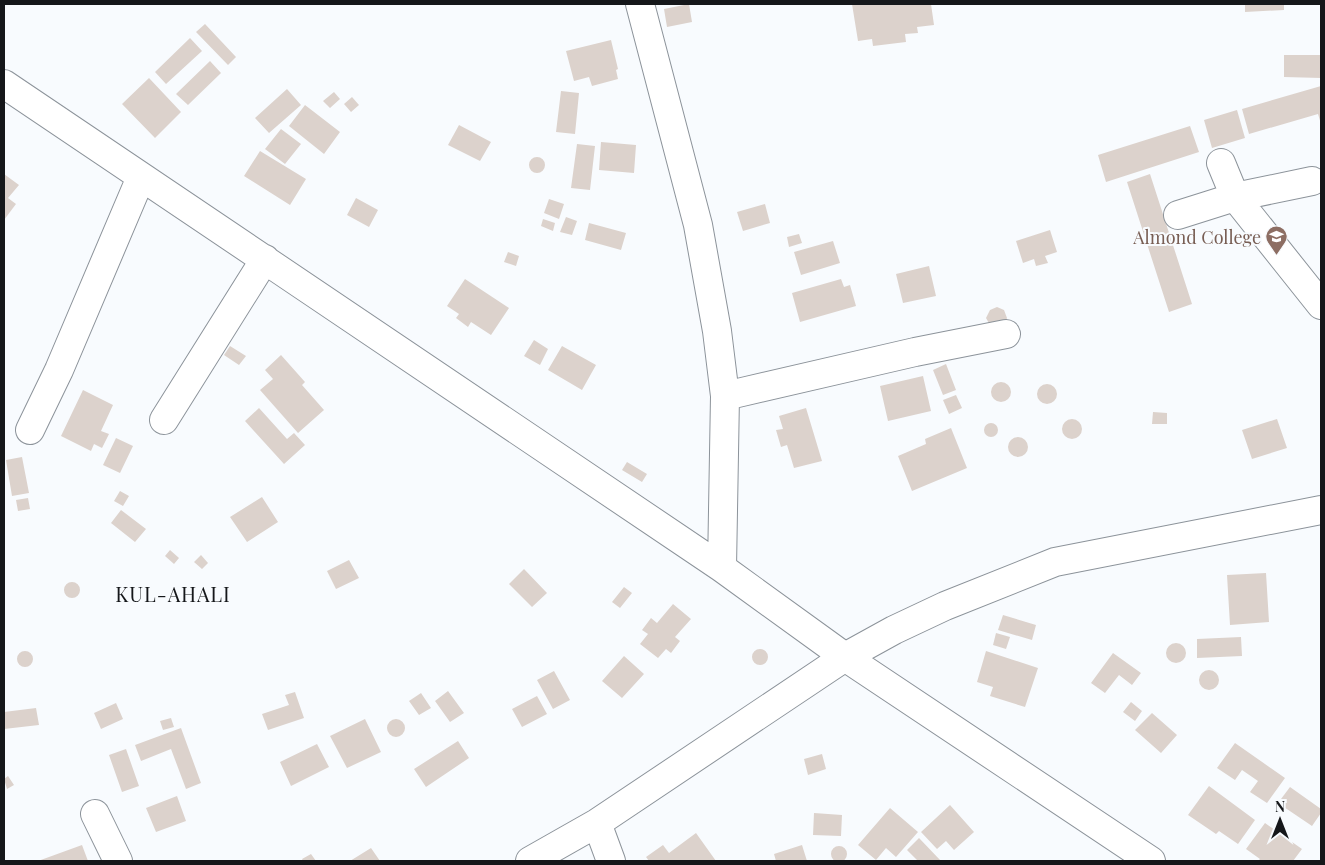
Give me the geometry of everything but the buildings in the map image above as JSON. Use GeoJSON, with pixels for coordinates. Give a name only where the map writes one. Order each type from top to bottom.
{"type":"FeatureCollection","features":[{"type":"Feature","properties":{"kind":"street"},"geometry":{"type":"LineString","coordinates":[[640,4],[698,225],[717,330],[725,396],[722,568]]}},
{"type":"Feature","properties":{"kind":"street"},"geometry":{"type":"LineString","coordinates":[[4,84],[722,568],[845,657],[1151,861]]}},
{"type":"Feature","properties":{"kind":"street"},"geometry":{"type":"LineString","coordinates":[[1221,163],[1235,197],[1321,305]]}},
{"type":"Feature","properties":{"kind":"street"},"geometry":{"type":"LineString","coordinates":[[30,430],[59,370],[141,177]]}},
{"type":"Feature","properties":{"kind":"street"},"geometry":{"type":"LineString","coordinates":[[1178,215],[1235,197],[1312,181]]}},
{"type":"Feature","properties":{"kind":"street"},"geometry":{"type":"LineString","coordinates":[[164,420],[265,260]]}},
{"type":"Feature","properties":{"kind":"street"},"geometry":{"type":"LineString","coordinates":[[725,396],[915,352],[1006,334]]}},
{"type":"Feature","properties":{"kind":"street"},"geometry":{"type":"LineString","coordinates":[[530,861],[597,823],[845,657],[894,630],[945,606],[1055,562],[1321,510]]}},
{"type":"Feature","properties":{"kind":"street"},"geometry":{"type":"LineString","coordinates":[[95,814],[118,861]]}},
{"type":"Feature","properties":{"kind":"street"},"geometry":{"type":"LineString","coordinates":[[597,823],[611,861]]}},
{"type":"Feature","properties":{"kind":"place","name":"Almond College"},"geometry":{"type":"Point","coordinates":[1277,256]}},
{"type":"Feature","properties":{"kind":"district","name":"KUL-AHALI"},"geometry":{"type":"Point","coordinates":[173,593]}}]}
